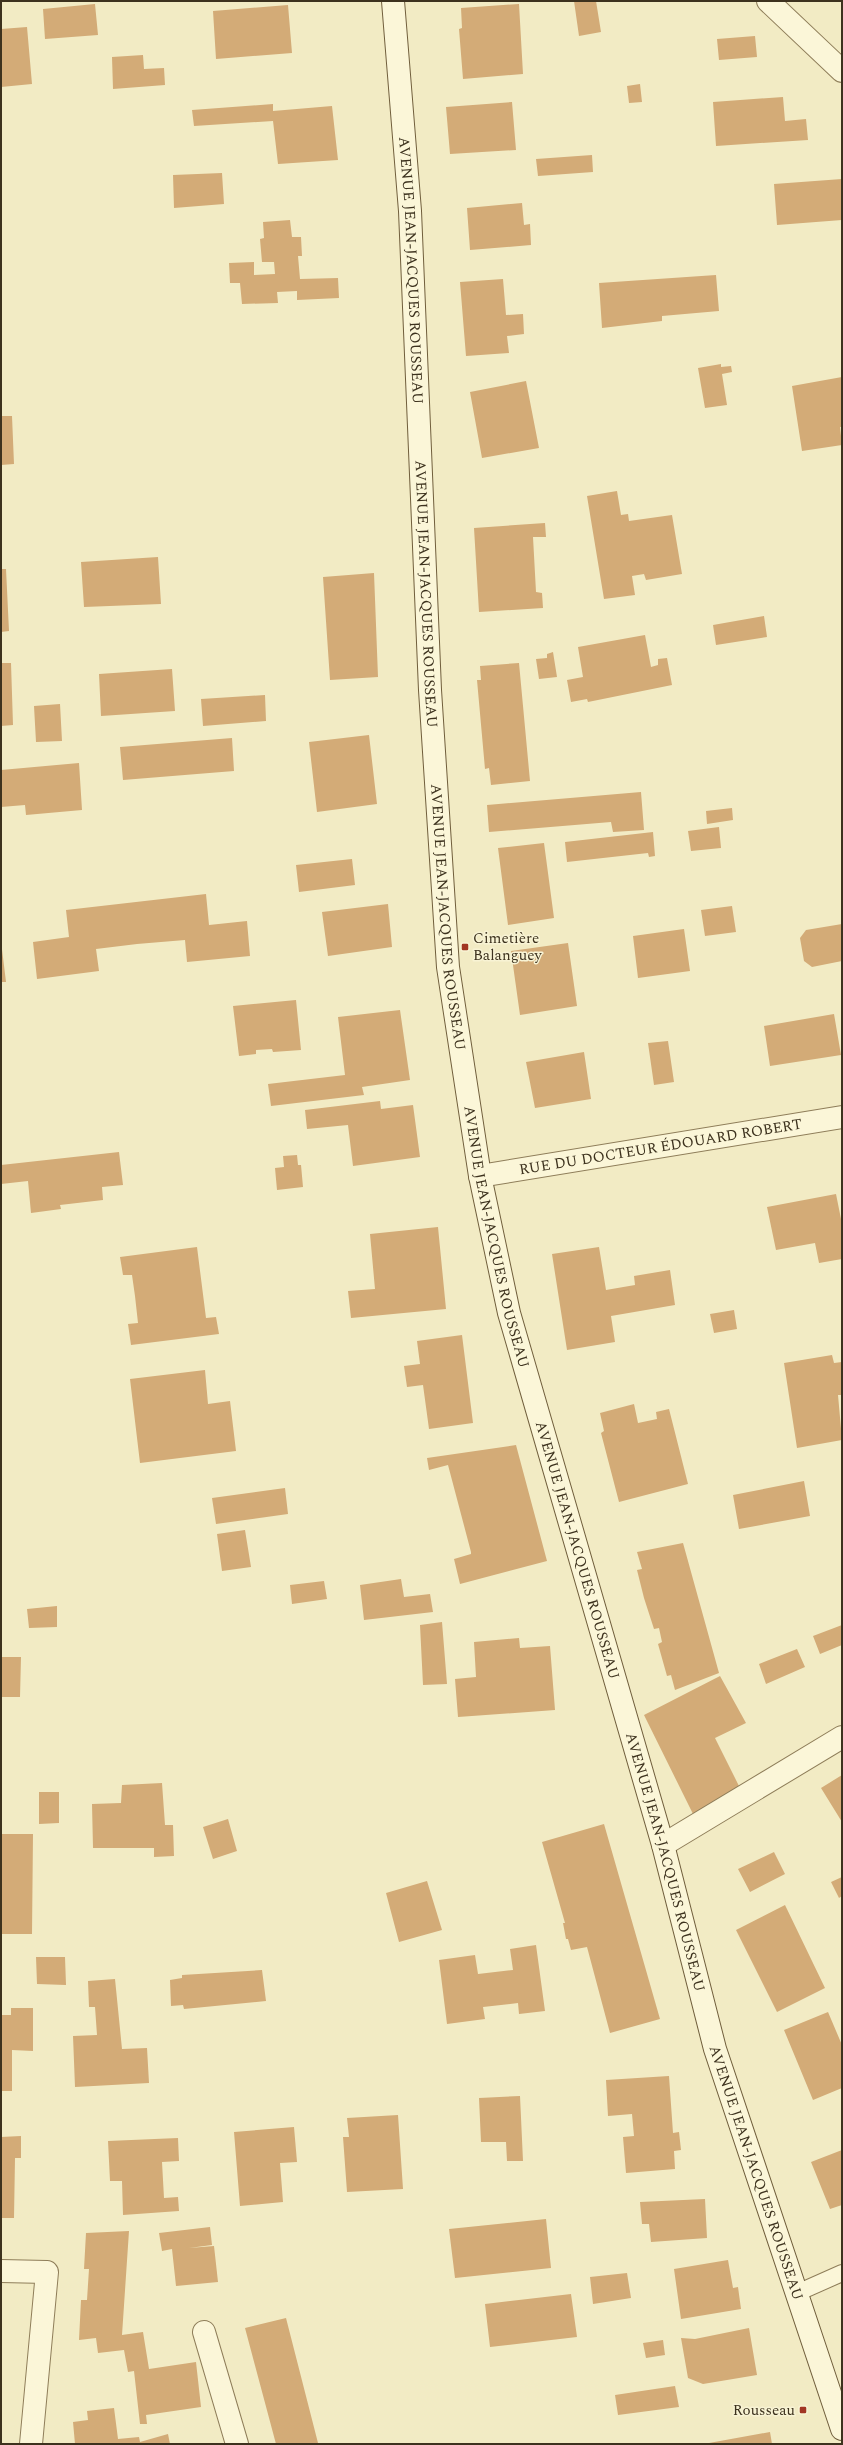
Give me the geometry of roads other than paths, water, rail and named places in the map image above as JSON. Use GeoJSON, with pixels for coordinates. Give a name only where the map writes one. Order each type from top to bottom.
{"type":"FeatureCollection","features":[{"type":"Feature","properties":{"kind":"street","name":"AVENUE JEAN-JACQUES ROUSSEAU"},"geometry":{"type":"LineString","coordinates":[[393,1],[410,211],[430,683],[448,966],[480,1176],[509,1313],[663,1845],[715,2049],[842,2429]]}},
{"type":"Feature","properties":{"kind":"street"},"geometry":{"type":"LineString","coordinates":[[768,1],[842,71]]}},
{"type":"Feature","properties":{"kind":"street","name":"RUE DU DOCTEUR ÉDOUARD ROBERT"},"geometry":{"type":"LineString","coordinates":[[480,1176],[842,1117]]}},
{"type":"Feature","properties":{"kind":"street"},"geometry":{"type":"LineString","coordinates":[[663,1845],[842,1737]]}},
{"type":"Feature","properties":{"kind":"street"},"geometry":{"type":"LineString","coordinates":[[1,2271],[47,2272],[31,2444]]}},
{"type":"Feature","properties":{"kind":"street"},"geometry":{"type":"LineString","coordinates":[[204,2332],[237,2444]]}},
{"type":"Feature","properties":{"kind":"lane"},"geometry":{"type":"LineString","coordinates":[[796,2293],[842,2273]]}},
{"type":"Feature","properties":{"kind":"place","name":"Cimetière Balanguey"},"geometry":{"type":"Point","coordinates":[465,947]}},
{"type":"Feature","properties":{"kind":"place","name":"Rousseau"},"geometry":{"type":"Point","coordinates":[803,2410]}}]}
